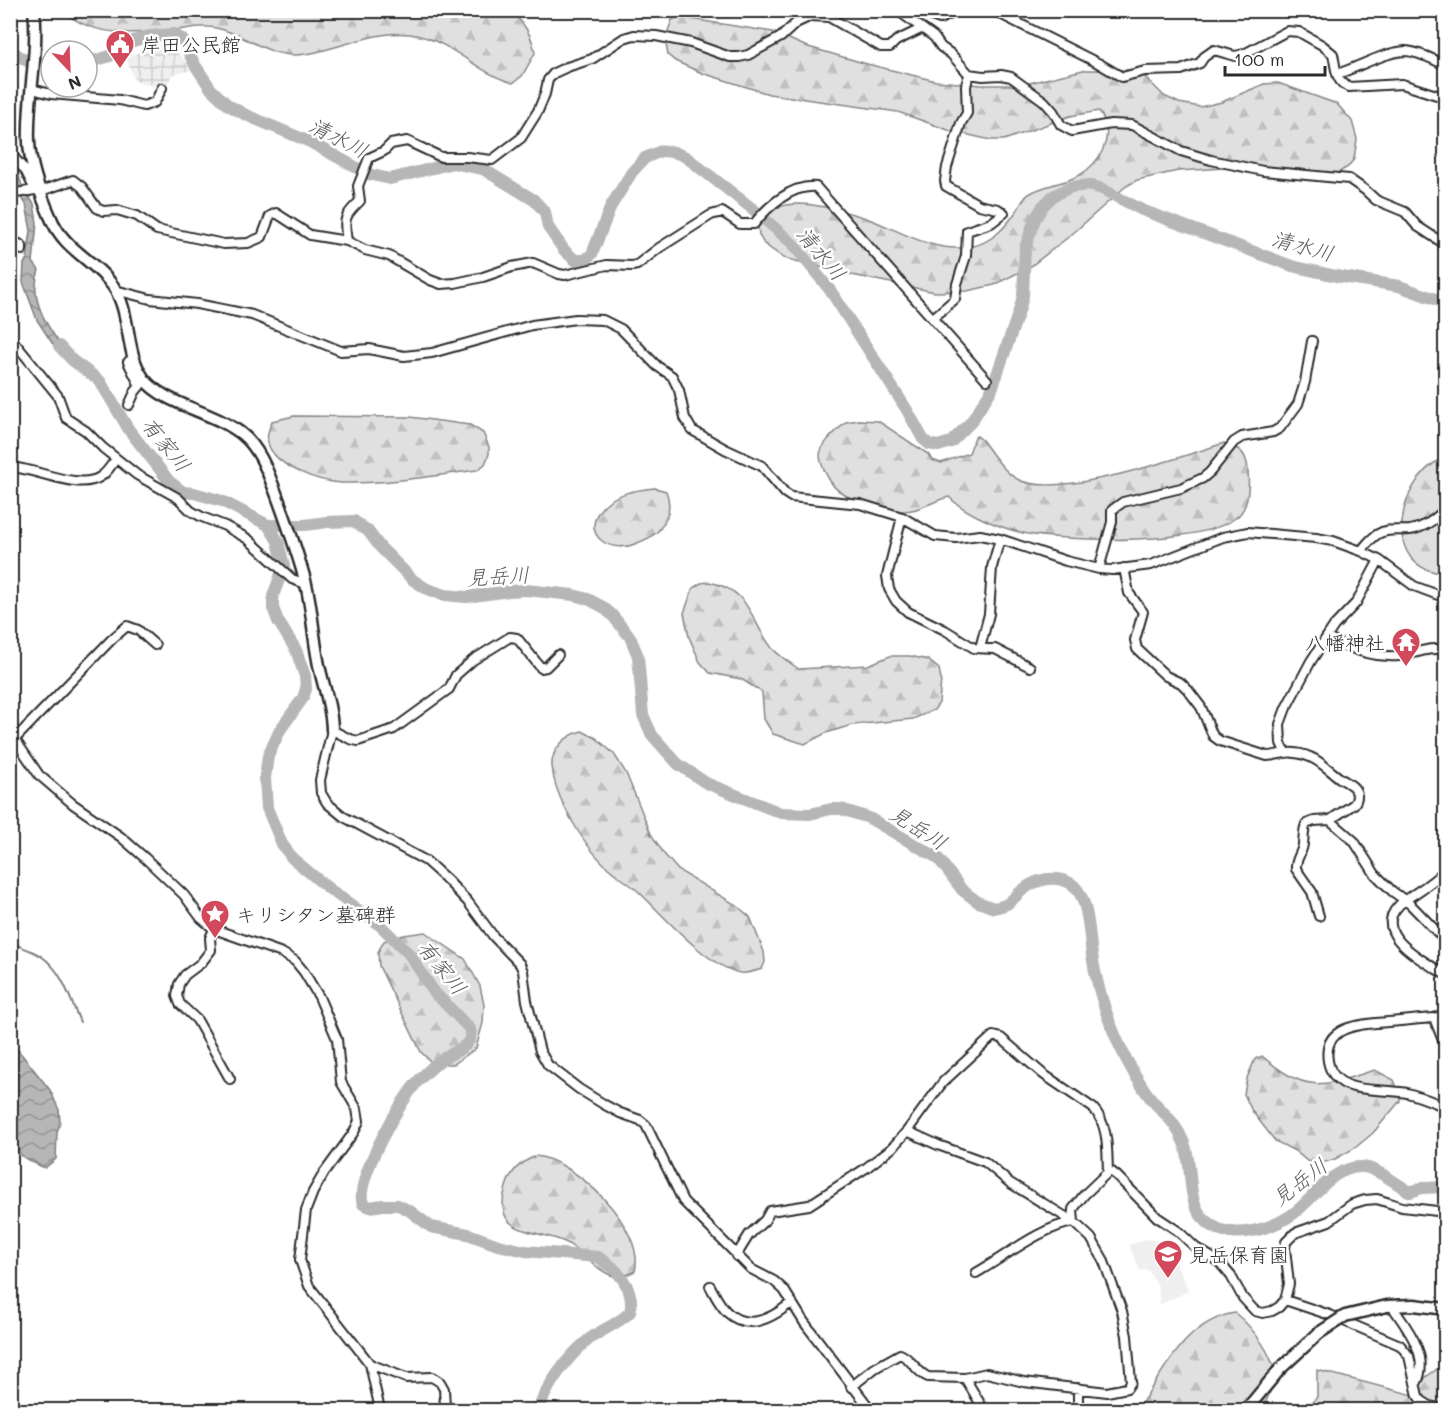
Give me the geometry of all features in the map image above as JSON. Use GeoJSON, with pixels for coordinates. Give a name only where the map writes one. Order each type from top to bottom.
{"type":"FeatureCollection","features":[{"type":"Feature","properties":{"kind":"street"},"geometry":{"type":"LineString","coordinates":[[34,10],[30,148],[36,190]]}},
{"type":"Feature","properties":{"kind":"street"},"geometry":{"type":"LineString","coordinates":[[897,10],[934,37],[969,74],[1011,77],[1044,101],[1061,125],[1072,131],[1111,124],[1132,124],[1181,151],[1220,162],[1263,171],[1348,179],[1376,200],[1405,212],[1417,226],[1446,245]]}},
{"type":"Feature","properties":{"kind":"street"},"geometry":{"type":"LineString","coordinates":[[915,10],[940,19],[959,10]]}},
{"type":"Feature","properties":{"kind":"street"},"geometry":{"type":"LineString","coordinates":[[992,10],[1122,77],[1145,72],[1181,70],[1200,63],[1214,50],[1235,56],[1244,54],[1287,31],[1299,32],[1333,54],[1338,80],[1342,85],[1350,87],[1402,84],[1446,98]]}},
{"type":"Feature","properties":{"kind":"street"},"geometry":{"type":"LineString","coordinates":[[347,242],[346,213],[360,201],[358,186],[367,161],[392,144],[407,141],[441,157],[492,160],[521,138],[538,111],[548,80],[554,73],[592,58],[624,38],[656,36],[691,43],[730,57],[739,57],[748,56],[781,37],[796,23],[811,16],[829,17],[881,47],[890,47],[896,41],[921,29]]}},
{"type":"Feature","properties":{"kind":"street"},"geometry":{"type":"LineString","coordinates":[[1337,74],[1376,58],[1407,51],[1446,65]]}},
{"type":"Feature","properties":{"kind":"street"},"geometry":{"type":"LineString","coordinates":[[933,318],[955,299],[966,256],[967,231],[991,223],[1004,213],[998,208],[980,205],[946,186],[947,167],[961,123],[967,113],[966,86],[969,74]]}},
{"type":"Feature","properties":{"kind":"street"},"geometry":{"type":"LineString","coordinates":[[32,89],[51,94],[120,100],[144,106],[155,102],[162,88]]}},
{"type":"Feature","properties":{"kind":"street"},"geometry":{"type":"LineString","coordinates":[[10,153],[25,170],[62,239],[106,277],[115,290],[122,305],[134,357],[144,379],[161,393],[223,421],[245,436],[266,468],[292,536],[306,584],[318,661],[332,717],[332,730],[319,787],[327,803],[344,817],[426,861],[468,902],[494,938],[523,970],[527,1001],[540,1051],[548,1065],[579,1089],[605,1105],[640,1120],[646,1125],[682,1201],[736,1256],[751,1269],[774,1281],[784,1290],[851,1387],[871,1410]]}},
{"type":"Feature","properties":{"kind":"street"},"geometry":{"type":"LineString","coordinates":[[11,194],[76,181],[97,208],[117,210],[136,216],[158,230],[224,244],[248,243],[262,237],[270,216],[276,213],[310,235],[347,242],[365,250],[389,256],[441,284],[483,277],[512,267],[533,263],[565,275],[607,265],[632,266],[717,213],[722,212],[740,224],[754,224],[763,212],[787,194],[816,187],[987,380]]}},
{"type":"Feature","properties":{"kind":"street"},"geometry":{"type":"LineString","coordinates":[[10,238],[22,246],[22,250]]}},
{"type":"Feature","properties":{"kind":"street"},"geometry":{"type":"LineString","coordinates":[[115,290],[252,315],[341,351],[369,349],[404,356],[432,352],[532,325],[576,319],[603,320],[621,329],[657,366],[672,376],[679,390],[685,418],[692,430],[762,466],[791,497],[860,504],[902,517],[935,536],[956,538],[980,535],[1000,539],[1066,561],[1099,569],[1162,562],[1223,537],[1248,532],[1316,538],[1333,541],[1361,551],[1379,560],[1414,586],[1446,598]]}},
{"type":"Feature","properties":{"kind":"street"},"geometry":{"type":"LineString","coordinates":[[10,337],[58,396],[66,418],[86,431],[137,475],[178,498],[196,514],[248,539],[286,574],[297,582],[306,584]]}},
{"type":"Feature","properties":{"kind":"street"},"geometry":{"type":"LineString","coordinates":[[1099,569],[1112,522],[1112,510],[1123,502],[1181,488],[1203,478],[1242,436],[1273,432],[1280,428],[1298,404],[1305,382],[1312,341]]}},
{"type":"Feature","properties":{"kind":"street"},"geometry":{"type":"LineString","coordinates":[[129,405],[140,386],[128,362],[134,357]]}},
{"type":"Feature","properties":{"kind":"street"},"geometry":{"type":"LineString","coordinates":[[10,467],[21,467],[68,480],[90,481],[102,476],[116,459]]}},
{"type":"Feature","properties":{"kind":"street"},"geometry":{"type":"LineString","coordinates":[[1361,551],[1376,535],[1384,531],[1411,530],[1420,527],[1446,508]]}},
{"type":"Feature","properties":{"kind":"street"},"geometry":{"type":"LineString","coordinates":[[902,517],[888,569],[887,583],[892,596],[908,612],[945,630],[974,648],[995,649],[1030,667]]}},
{"type":"Feature","properties":{"kind":"street"},"geometry":{"type":"LineString","coordinates":[[980,648],[989,614],[992,567],[1000,539]]}},
{"type":"Feature","properties":{"kind":"street"},"geometry":{"type":"LineString","coordinates":[[1285,752],[1281,742],[1280,724],[1286,708],[1334,626],[1356,603],[1379,560]]}},
{"type":"Feature","properties":{"kind":"street"},"geometry":{"type":"LineString","coordinates":[[1124,568],[1129,593],[1143,612],[1135,640],[1137,649],[1166,676],[1181,683],[1188,690],[1202,707],[1213,736],[1220,741],[1267,756],[1285,752],[1297,753],[1322,763],[1356,790],[1357,799],[1354,804],[1330,820],[1314,821],[1306,824],[1304,829],[1303,845],[1295,865],[1312,892],[1319,916]]}},
{"type":"Feature","properties":{"kind":"street"},"geometry":{"type":"LineString","coordinates":[[155,645],[138,630],[127,626],[11,742],[18,744],[39,775],[73,804],[121,837],[145,858],[184,895],[201,918],[214,929],[282,953],[295,961],[319,997],[337,1039],[341,1082],[357,1109],[359,1121],[313,1192],[306,1209],[300,1260],[309,1286],[370,1364],[380,1410]]}},
{"type":"Feature","properties":{"kind":"street"},"geometry":{"type":"LineString","coordinates":[[332,730],[350,740],[358,741],[394,729],[449,689],[459,672],[473,660],[510,637],[517,638],[541,668],[546,667],[558,655]]}},
{"type":"Feature","properties":{"kind":"street"},"geometry":{"type":"LineString","coordinates":[[1326,638],[1376,656],[1417,654],[1432,648],[1446,650]]}},
{"type":"Feature","properties":{"kind":"street"},"geometry":{"type":"LineString","coordinates":[[1330,820],[1354,841],[1375,873],[1410,904],[1446,941]]}},
{"type":"Feature","properties":{"kind":"street"},"geometry":{"type":"LineString","coordinates":[[1446,869],[1434,882],[1404,901],[1392,915],[1392,929],[1397,941],[1446,975]]}},
{"type":"Feature","properties":{"kind":"street"},"geometry":{"type":"LineString","coordinates":[[214,929],[210,938],[211,950],[201,963],[185,975],[179,984],[177,996],[180,1004],[197,1020],[230,1079]]}},
{"type":"Feature","properties":{"kind":"street"},"geometry":{"type":"LineString","coordinates":[[1446,1014],[1434,1018],[1352,1025],[1335,1035],[1328,1052],[1328,1062],[1332,1073],[1338,1080],[1349,1086],[1405,1093],[1446,1107]]}},
{"type":"Feature","properties":{"kind":"street"},"geometry":{"type":"LineString","coordinates":[[1434,1018],[1446,1048]]}},
{"type":"Feature","properties":{"kind":"street"},"geometry":{"type":"LineString","coordinates":[[736,1256],[749,1234],[765,1220],[770,1211],[799,1208],[819,1200],[891,1148],[908,1131],[943,1082],[990,1038],[997,1036],[1043,1074],[1093,1108],[1099,1115],[1104,1129],[1108,1172]]}},
{"type":"Feature","properties":{"kind":"street"},"geometry":{"type":"LineString","coordinates":[[851,1387],[875,1368],[900,1354],[906,1356],[923,1375],[965,1378],[987,1373],[1024,1382],[1116,1391],[1127,1388],[1131,1382],[1127,1336],[1122,1311],[1114,1284],[1091,1238],[1074,1222],[1010,1183],[985,1162],[908,1131]]}},
{"type":"Feature","properties":{"kind":"street"},"geometry":{"type":"LineString","coordinates":[[1074,1222],[1073,1209],[1083,1195],[1108,1172]]}},
{"type":"Feature","properties":{"kind":"street"},"geometry":{"type":"LineString","coordinates":[[1108,1172],[1117,1176],[1157,1217],[1178,1231],[1196,1248],[1219,1262],[1231,1276],[1248,1306],[1263,1313],[1279,1307],[1285,1300],[1289,1284],[1285,1248],[1286,1242],[1294,1233],[1329,1221],[1352,1204],[1365,1200],[1377,1199],[1402,1206],[1446,1212]]}},
{"type":"Feature","properties":{"kind":"street"},"geometry":{"type":"LineString","coordinates":[[976,1273],[1038,1236],[1062,1224],[1074,1222]]}},
{"type":"Feature","properties":{"kind":"street"},"geometry":{"type":"LineString","coordinates":[[710,1286],[728,1313],[745,1323],[755,1323],[777,1314],[792,1302]]}},
{"type":"Feature","properties":{"kind":"street"},"geometry":{"type":"LineString","coordinates":[[1285,1300],[1330,1315],[1400,1345],[1409,1356],[1417,1382],[1418,1396],[1430,1406],[1446,1410]]}},
{"type":"Feature","properties":{"kind":"street"},"geometry":{"type":"LineString","coordinates":[[1246,1410],[1299,1349],[1319,1332],[1345,1316],[1389,1306],[1414,1305],[1446,1308]]}},
{"type":"Feature","properties":{"kind":"street"},"geometry":{"type":"LineString","coordinates":[[1389,1306],[1414,1340],[1421,1367],[1417,1382]]}},
{"type":"Feature","properties":{"kind":"street"},"geometry":{"type":"LineString","coordinates":[[370,1364],[406,1378],[432,1377],[440,1382],[444,1389],[447,1410]]}},
{"type":"Feature","properties":{"kind":"street"},"geometry":{"type":"LineString","coordinates":[[965,1378],[984,1410]]}},
{"type":"Feature","properties":{"kind":"street"},"geometry":{"type":"LineString","coordinates":[[1078,1388],[1078,1410]]}},
{"type":"Feature","properties":{"kind":"shaded area"},"geometry":{"type":"Polygon","coordinates":[[[164,44],[182,57],[191,70],[172,75],[165,89],[135,81],[126,58],[164,44]]]}},
{"type":"Feature","properties":{"kind":"shaded area","name":"見岳保育園"},"geometry":{"type":"Polygon","coordinates":[[[1147,1239],[1167,1243],[1189,1291],[1160,1304],[1158,1287],[1148,1270],[1140,1270],[1129,1245],[1147,1239]]]}},
{"type":"Feature","properties":{"kind":"green space"},"geometry":{"type":"Polygon","coordinates":[[[63,11],[511,11],[527,30],[535,53],[522,76],[513,83],[489,73],[444,45],[420,36],[388,34],[325,50],[294,55],[272,51],[219,29],[200,27],[147,33],[116,32],[88,26],[63,11]]]}},
{"type":"Feature","properties":{"kind":"green space"},"geometry":{"type":"Polygon","coordinates":[[[678,17],[773,32],[805,46],[936,81],[981,85],[1021,85],[1083,70],[1128,70],[1142,74],[1164,96],[1179,103],[1200,107],[1222,102],[1264,84],[1278,83],[1337,104],[1352,121],[1357,139],[1354,159],[1348,167],[1336,174],[1225,168],[1178,171],[1137,180],[1125,187],[1071,235],[1031,266],[994,285],[967,291],[935,292],[852,275],[784,258],[764,244],[758,227],[777,208],[786,205],[809,204],[866,218],[929,244],[955,248],[977,245],[985,242],[1003,228],[1029,194],[1080,175],[1093,164],[1103,150],[1107,135],[1104,119],[1099,111],[1070,116],[1004,140],[991,140],[951,131],[898,112],[769,94],[702,73],[675,61],[668,55],[665,39],[672,20],[678,17]]]}},
{"type":"Feature","properties":{"kind":"green space"},"geometry":{"type":"Polygon","coordinates":[[[294,416],[410,417],[470,425],[483,433],[489,447],[489,454],[485,464],[477,470],[393,481],[342,483],[322,480],[288,466],[272,452],[268,443],[267,438],[272,421],[294,416]]]}},
{"type":"Feature","properties":{"kind":"green space"},"geometry":{"type":"Polygon","coordinates":[[[878,421],[928,454],[932,460],[941,463],[969,453],[977,436],[1013,477],[1038,484],[1062,484],[1121,474],[1224,443],[1242,452],[1246,460],[1247,500],[1239,515],[1222,525],[1168,537],[1135,539],[1070,538],[1023,533],[984,520],[949,497],[911,510],[890,510],[861,502],[839,491],[829,480],[822,464],[821,450],[827,441],[846,422],[878,421]]]}},
{"type":"Feature","properties":{"kind":"green space"},"geometry":{"type":"Polygon","coordinates":[[[1439,460],[1445,461],[1445,573],[1424,568],[1410,557],[1403,542],[1402,524],[1405,505],[1413,487],[1425,471],[1439,460]]]}},
{"type":"Feature","properties":{"kind":"green space"},"geometry":{"type":"Polygon","coordinates":[[[655,488],[666,491],[669,507],[665,521],[651,537],[635,544],[617,547],[601,540],[596,535],[595,519],[605,504],[625,493],[655,488]]]}},
{"type":"Feature","properties":{"kind":"green space"},"geometry":{"type":"Polygon","coordinates":[[[709,582],[723,586],[742,599],[772,648],[799,669],[868,665],[890,656],[910,656],[928,660],[939,669],[941,679],[939,703],[934,710],[913,719],[852,725],[826,733],[805,744],[773,734],[764,719],[762,692],[741,679],[710,673],[700,662],[689,637],[684,613],[693,588],[701,583],[709,582]]]}},
{"type":"Feature","properties":{"kind":"green space"},"geometry":{"type":"Polygon","coordinates":[[[582,731],[596,738],[614,754],[626,773],[651,834],[678,870],[736,905],[750,917],[764,952],[765,962],[762,969],[740,973],[714,961],[700,951],[637,890],[596,856],[579,833],[564,805],[558,792],[552,766],[552,759],[561,743],[582,731]]]}},
{"type":"Feature","properties":{"kind":"green space"},"geometry":{"type":"Polygon","coordinates":[[[425,932],[465,959],[480,986],[484,1005],[483,1023],[476,1048],[454,1064],[433,1064],[421,1052],[379,966],[378,952],[384,941],[425,932]]]}},
{"type":"Feature","properties":{"kind":"green space"},"geometry":{"type":"Polygon","coordinates":[[[1262,1056],[1292,1077],[1316,1084],[1341,1080],[1375,1070],[1394,1080],[1400,1101],[1373,1133],[1355,1148],[1322,1163],[1307,1161],[1295,1151],[1275,1141],[1252,1111],[1244,1094],[1247,1078],[1255,1059],[1262,1056]]]}},
{"type":"Feature","properties":{"kind":"green space"},"geometry":{"type":"Polygon","coordinates":[[[536,1156],[552,1160],[569,1170],[604,1199],[619,1217],[630,1236],[636,1254],[635,1271],[620,1277],[611,1275],[571,1245],[518,1228],[510,1222],[505,1214],[503,1203],[508,1181],[517,1167],[536,1156]]]}},
{"type":"Feature","properties":{"kind":"green space"},"geometry":{"type":"Polygon","coordinates":[[[1235,1313],[1262,1343],[1274,1370],[1274,1379],[1262,1410],[1137,1410],[1166,1365],[1189,1337],[1202,1326],[1235,1313]]]}},
{"type":"Feature","properties":{"kind":"green space"},"geometry":{"type":"Polygon","coordinates":[[[1437,1369],[1445,1370],[1445,1410],[1310,1410],[1311,1403],[1317,1397],[1317,1370],[1413,1395],[1426,1377],[1437,1369]]]}},
{"type":"Feature","properties":{"kind":"water"},"geometry":{"type":"Polygon","coordinates":[[[10,163],[17,170],[22,186],[34,204],[37,223],[33,262],[39,270],[36,295],[39,307],[51,331],[73,362],[52,343],[37,320],[23,282],[24,264],[31,231],[26,204],[11,183],[10,163]]]}},
{"type":"Feature","properties":{"kind":"water"},"geometry":{"type":"Polygon","coordinates":[[[10,1040],[50,1090],[59,1110],[56,1159],[45,1168],[24,1157],[17,1150],[11,1138],[10,1040]]]}},
{"type":"Feature","properties":{"kind":"waterway","name":"清水川"},"geometry":{"type":"LineString","coordinates":[[99,59],[110,56],[127,43],[149,36],[174,34],[182,39],[211,89],[228,105],[310,142],[368,174],[390,179],[453,163],[483,169],[534,200],[545,212],[548,227],[564,250],[575,260],[585,260],[592,254],[611,206],[632,172],[645,158],[661,151],[674,152],[686,157],[792,243],[830,290],[923,439],[929,444],[938,446],[951,442],[971,422],[992,389],[1023,296],[1025,248],[1035,219],[1053,196],[1071,187],[1090,185],[1102,189],[1142,210],[1292,266],[1399,286],[1446,303]]}},
{"type":"Feature","properties":{"kind":"waterway","name":"清水川"},"geometry":{"type":"LineString","coordinates":[[10,50],[27,61],[39,63]]}},
{"type":"Feature","properties":{"kind":"waterway","name":"有家川"},"geometry":{"type":"LineString","coordinates":[[59,346],[72,360],[100,381],[129,430],[169,481],[183,492],[222,501],[268,525],[278,541],[284,566],[273,596],[273,608],[278,621],[296,650],[305,676],[306,689],[303,698],[280,730],[268,756],[265,778],[267,808],[282,844],[292,858],[328,888],[382,927],[409,954],[434,992],[470,1029],[471,1034],[466,1045],[441,1060],[421,1078],[403,1102],[372,1159],[365,1177],[362,1193],[363,1204],[370,1207],[398,1205],[431,1227],[468,1234],[498,1245],[525,1251],[598,1257],[618,1273],[627,1287],[631,1303],[630,1312],[579,1348],[552,1382],[538,1410]]}},
{"type":"Feature","properties":{"kind":"waterway","name":"見岳川"},"geometry":{"type":"LineString","coordinates":[[268,525],[354,521],[368,531],[380,547],[413,580],[427,589],[445,595],[466,597],[526,590],[573,595],[588,599],[612,615],[630,637],[638,656],[643,715],[652,735],[678,764],[706,783],[781,813],[810,814],[841,809],[869,818],[938,858],[962,890],[978,902],[994,908],[1007,904],[1024,889],[1040,881],[1058,879],[1070,883],[1076,888],[1085,905],[1099,990],[1118,1042],[1144,1089],[1180,1134],[1187,1152],[1195,1203],[1205,1220],[1214,1227],[1225,1231],[1249,1232],[1273,1225],[1293,1214],[1333,1177],[1351,1168],[1362,1167],[1374,1170],[1410,1192],[1422,1188],[1446,1187]]}},
{"type":"Feature","properties":{"kind":"waterway"},"geometry":{"type":"LineString","coordinates":[[10,942],[34,952],[49,962],[65,986],[80,1022]]}},
{"type":"Feature","properties":{"kind":"waterway"},"geometry":{"type":"LineString","coordinates":[[10,1028],[12,1042]]}},
{"type":"Feature","properties":{"kind":"place","name":"岸田公民館"},"geometry":{"type":"Point","coordinates":[120,70]}},
{"type":"Feature","properties":{"kind":"place","name":"八幡神社"},"geometry":{"type":"Point","coordinates":[1406,668]}},
{"type":"Feature","properties":{"kind":"place","name":"キリシタン墓碑群"},"geometry":{"type":"Point","coordinates":[215,940]}},
{"type":"Feature","properties":{"kind":"place","name":"見岳保育園"},"geometry":{"type":"Point","coordinates":[1168,1280]}}]}
